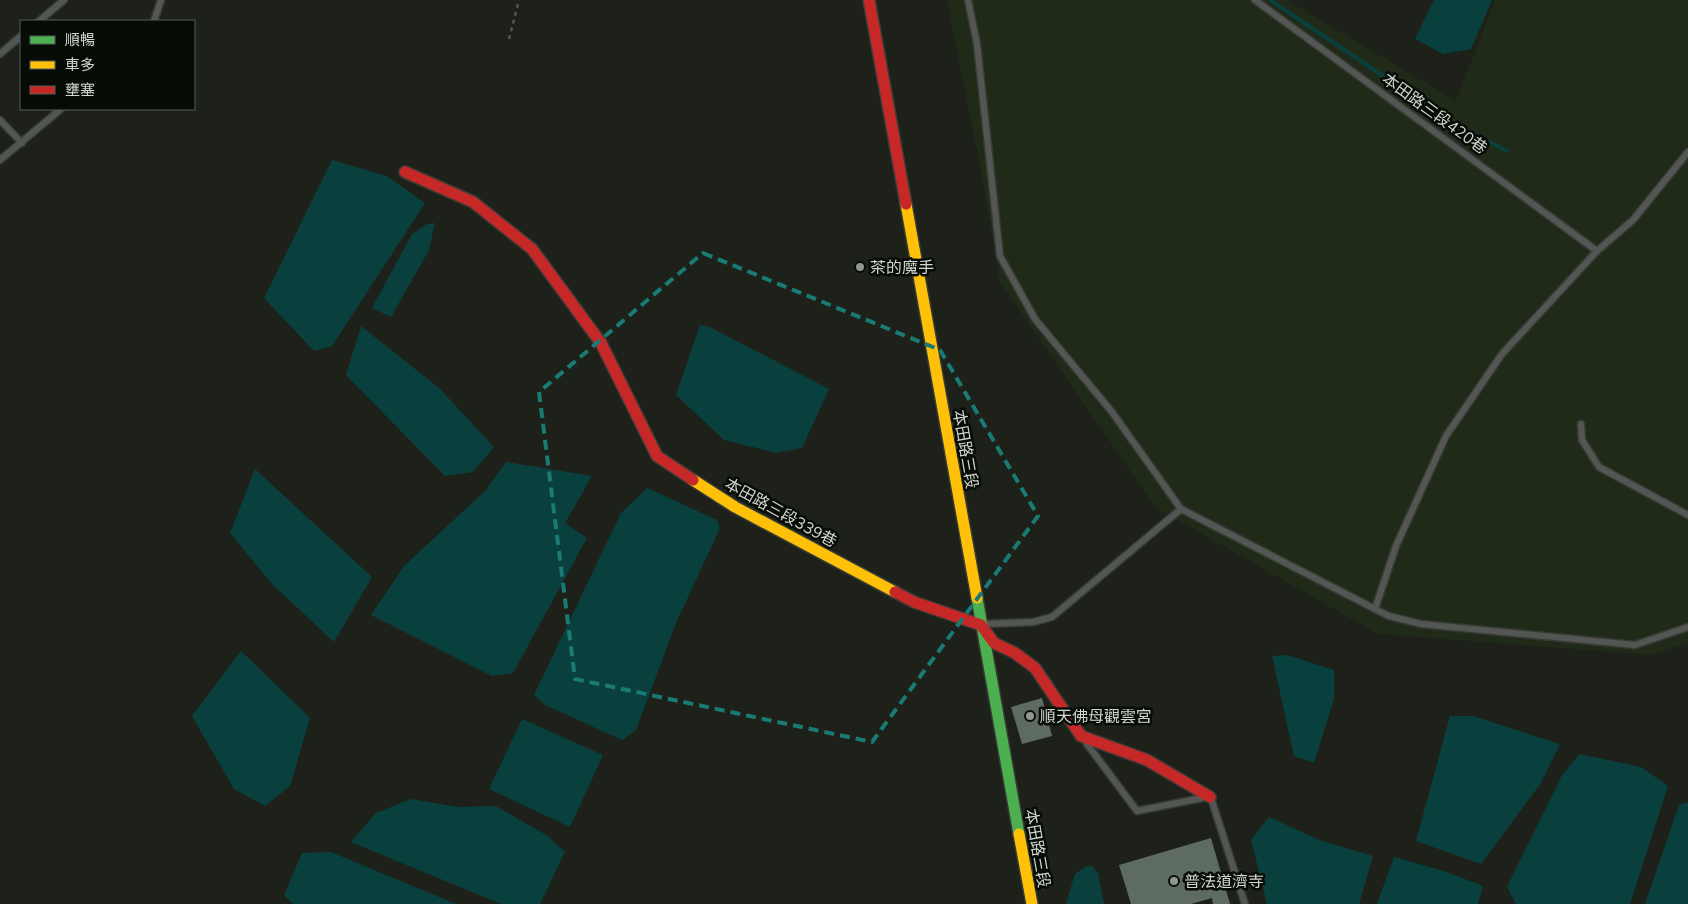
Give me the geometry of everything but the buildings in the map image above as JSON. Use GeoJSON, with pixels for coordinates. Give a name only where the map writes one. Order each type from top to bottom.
{"type":"FeatureCollection","features":[{"type":"Feature","properties":{"kind":"street","name":"本田路三段"},"geometry":{"type":"LineString","coordinates":[[869,0],[1032,904]]}},
{"type":"Feature","properties":{"kind":"street","name":"本田路三段339巷"},"geometry":{"type":"LineString","coordinates":[[405,172],[472,202],[532,249],[601,343],[657,456],[734,507],[914,602],[981,625]]}},
{"type":"Feature","properties":{"kind":"street"},"geometry":{"type":"LineString","coordinates":[[981,625],[994,644],[1015,653],[1035,668],[1081,736],[1146,760],[1210,797]]}},
{"type":"Feature","properties":{"kind":"lane"},"geometry":{"type":"LineString","coordinates":[[40,20],[64,0]]}},
{"type":"Feature","properties":{"kind":"lane"},"geometry":{"type":"LineString","coordinates":[[154,20],[161,0]]}},
{"type":"Feature","properties":{"kind":"lane"},"geometry":{"type":"LineString","coordinates":[[968,0],[977,44],[1000,256],[1035,319],[1112,412],[1181,509],[1389,616],[1421,624],[1635,645],[1688,627]]}},
{"type":"Feature","properties":{"kind":"lane","name":"本田路三段420巷"},"geometry":{"type":"LineString","coordinates":[[1255,0],[1597,251]]}},
{"type":"Feature","properties":{"kind":"lane"},"geometry":{"type":"LineString","coordinates":[[0,54],[20,37]]}},
{"type":"Feature","properties":{"kind":"lane"},"geometry":{"type":"LineString","coordinates":[[0,160],[60,110]]}},
{"type":"Feature","properties":{"kind":"lane"},"geometry":{"type":"LineString","coordinates":[[0,120],[22,143]]}},
{"type":"Feature","properties":{"kind":"lane"},"geometry":{"type":"LineString","coordinates":[[1375,609],[1396,546],[1446,436],[1502,354],[1597,251],[1634,220],[1688,152]]}},
{"type":"Feature","properties":{"kind":"lane"},"geometry":{"type":"LineString","coordinates":[[1581,424],[1582,440],[1599,467],[1688,515]]}},
{"type":"Feature","properties":{"kind":"lane"},"geometry":{"type":"LineString","coordinates":[[981,625],[1034,622],[1052,617],[1181,509]]}},
{"type":"Feature","properties":{"kind":"lane"},"geometry":{"type":"LineString","coordinates":[[1081,736],[1137,811],[1210,797],[1245,904]]}},
{"type":"Feature","properties":{"kind":"path"},"geometry":{"type":"LineString","coordinates":[[509,39],[519,0]]}},
{"type":"Feature","properties":{"kind":"highlighted area"},"geometry":{"type":"Polygon","coordinates":[[[703,253],[940,350],[1038,516],[872,742],[575,679],[539,392],[703,253]]]}},
{"type":"Feature","properties":{"kind":"shaded area"},"geometry":{"type":"Polygon","coordinates":[[[947,0],[1287,0],[1456,101],[1495,0],[1688,0],[1688,642],[1653,655],[1378,634],[1155,507],[1000,282],[983,181],[947,0]]]}},
{"type":"Feature","properties":{"kind":"water"},"geometry":{"type":"Polygon","coordinates":[[[1434,0],[1492,0],[1471,49],[1443,54],[1415,39],[1434,0]]]}},
{"type":"Feature","properties":{"kind":"water"},"geometry":{"type":"Polygon","coordinates":[[[332,160],[387,176],[425,203],[332,346],[314,351],[264,298],[332,160]]]}},
{"type":"Feature","properties":{"kind":"water"},"geometry":{"type":"Polygon","coordinates":[[[435,223],[429,250],[391,317],[372,308],[412,234],[427,224],[435,223]]]}},
{"type":"Feature","properties":{"kind":"water"},"geometry":{"type":"Polygon","coordinates":[[[700,325],[710,327],[829,389],[802,448],[777,453],[724,440],[676,395],[700,325]]]}},
{"type":"Feature","properties":{"kind":"water"},"geometry":{"type":"Polygon","coordinates":[[[361,326],[439,388],[494,447],[473,472],[445,476],[346,375],[361,326]]]}},
{"type":"Feature","properties":{"kind":"water"},"geometry":{"type":"Polygon","coordinates":[[[506,462],[592,476],[565,523],[587,538],[513,673],[492,676],[371,615],[404,566],[485,491],[506,462]]]}},
{"type":"Feature","properties":{"kind":"water"},"geometry":{"type":"Polygon","coordinates":[[[255,469],[372,577],[334,642],[272,584],[230,533],[255,469]]]}},
{"type":"Feature","properties":{"kind":"water"},"geometry":{"type":"Polygon","coordinates":[[[647,488],[717,520],[720,528],[676,623],[636,730],[622,740],[545,705],[534,695],[621,513],[647,488]]]}},
{"type":"Feature","properties":{"kind":"water"},"geometry":{"type":"Polygon","coordinates":[[[241,651],[310,718],[290,786],[265,806],[234,789],[192,716],[241,651]]]}},
{"type":"Feature","properties":{"kind":"water"},"geometry":{"type":"Polygon","coordinates":[[[1287,655],[1334,670],[1334,699],[1314,763],[1294,756],[1272,656],[1287,655]]]}},
{"type":"Feature","properties":{"kind":"water"},"geometry":{"type":"Polygon","coordinates":[[[1450,716],[1473,716],[1560,744],[1541,783],[1481,864],[1416,841],[1450,716]]]}},
{"type":"Feature","properties":{"kind":"water"},"geometry":{"type":"Polygon","coordinates":[[[522,719],[603,755],[570,827],[489,789],[522,719]]]}},
{"type":"Feature","properties":{"kind":"water"},"geometry":{"type":"Polygon","coordinates":[[[1580,754],[1641,767],[1668,786],[1630,904],[1516,904],[1507,887],[1562,775],[1580,754]]]}},
{"type":"Feature","properties":{"kind":"water"},"geometry":{"type":"Polygon","coordinates":[[[411,799],[458,807],[496,806],[548,836],[565,852],[540,904],[501,904],[351,842],[376,813],[411,799]]]}},
{"type":"Feature","properties":{"kind":"water"},"geometry":{"type":"Polygon","coordinates":[[[1688,802],[1688,904],[1645,904],[1679,805],[1688,802]]]}},
{"type":"Feature","properties":{"kind":"water"},"geometry":{"type":"Polygon","coordinates":[[[1269,817],[1322,841],[1373,856],[1359,904],[1267,904],[1251,840],[1269,817]]]}},
{"type":"Feature","properties":{"kind":"water"},"geometry":{"type":"Polygon","coordinates":[[[331,852],[456,904],[293,904],[284,895],[302,853],[331,852]]]}},
{"type":"Feature","properties":{"kind":"water"},"geometry":{"type":"Polygon","coordinates":[[[1394,857],[1444,871],[1483,886],[1478,904],[1377,904],[1394,857]]]}},
{"type":"Feature","properties":{"kind":"water"},"geometry":{"type":"Polygon","coordinates":[[[1086,866],[1092,866],[1098,873],[1104,904],[1066,904],[1075,874],[1086,866]]]}},
{"type":"Feature","properties":{"kind":"waterway"},"geometry":{"type":"LineString","coordinates":[[1270,0],[1456,125],[1507,151]]}},
{"type":"Feature","properties":{"kind":"traffic: fast"},"geometry":{"type":"LineString","coordinates":[[977,598],[1019,834]]}},
{"type":"Feature","properties":{"kind":"traffic: slow"},"geometry":{"type":"LineString","coordinates":[[906,204],[977,598]]}},
{"type":"Feature","properties":{"kind":"traffic: slow"},"geometry":{"type":"LineString","coordinates":[[693,480],[735,507],[895,592]]}},
{"type":"Feature","properties":{"kind":"traffic: slow"},"geometry":{"type":"LineString","coordinates":[[1019,834],[1032,904]]}},
{"type":"Feature","properties":{"kind":"traffic: jam"},"geometry":{"type":"LineString","coordinates":[[869,0],[906,204]]}},
{"type":"Feature","properties":{"kind":"traffic: jam"},"geometry":{"type":"LineString","coordinates":[[405,172],[473,202],[532,249],[601,343],[657,456],[693,480]]}},
{"type":"Feature","properties":{"kind":"traffic: jam"},"geometry":{"type":"LineString","coordinates":[[895,592],[914,602],[981,625],[994,643],[1015,653],[1035,668],[1081,736],[1147,760],[1210,797]]}},
{"type":"Feature","properties":{"kind":"place","name":"茶的魔手"},"geometry":{"type":"Point","coordinates":[860,267]}},
{"type":"Feature","properties":{"kind":"place","name":"順天佛母觀雲宮"},"geometry":{"type":"Point","coordinates":[1030,716]}},
{"type":"Feature","properties":{"kind":"place","name":"普法道濟寺"},"geometry":{"type":"Point","coordinates":[1174,881]}}]}
